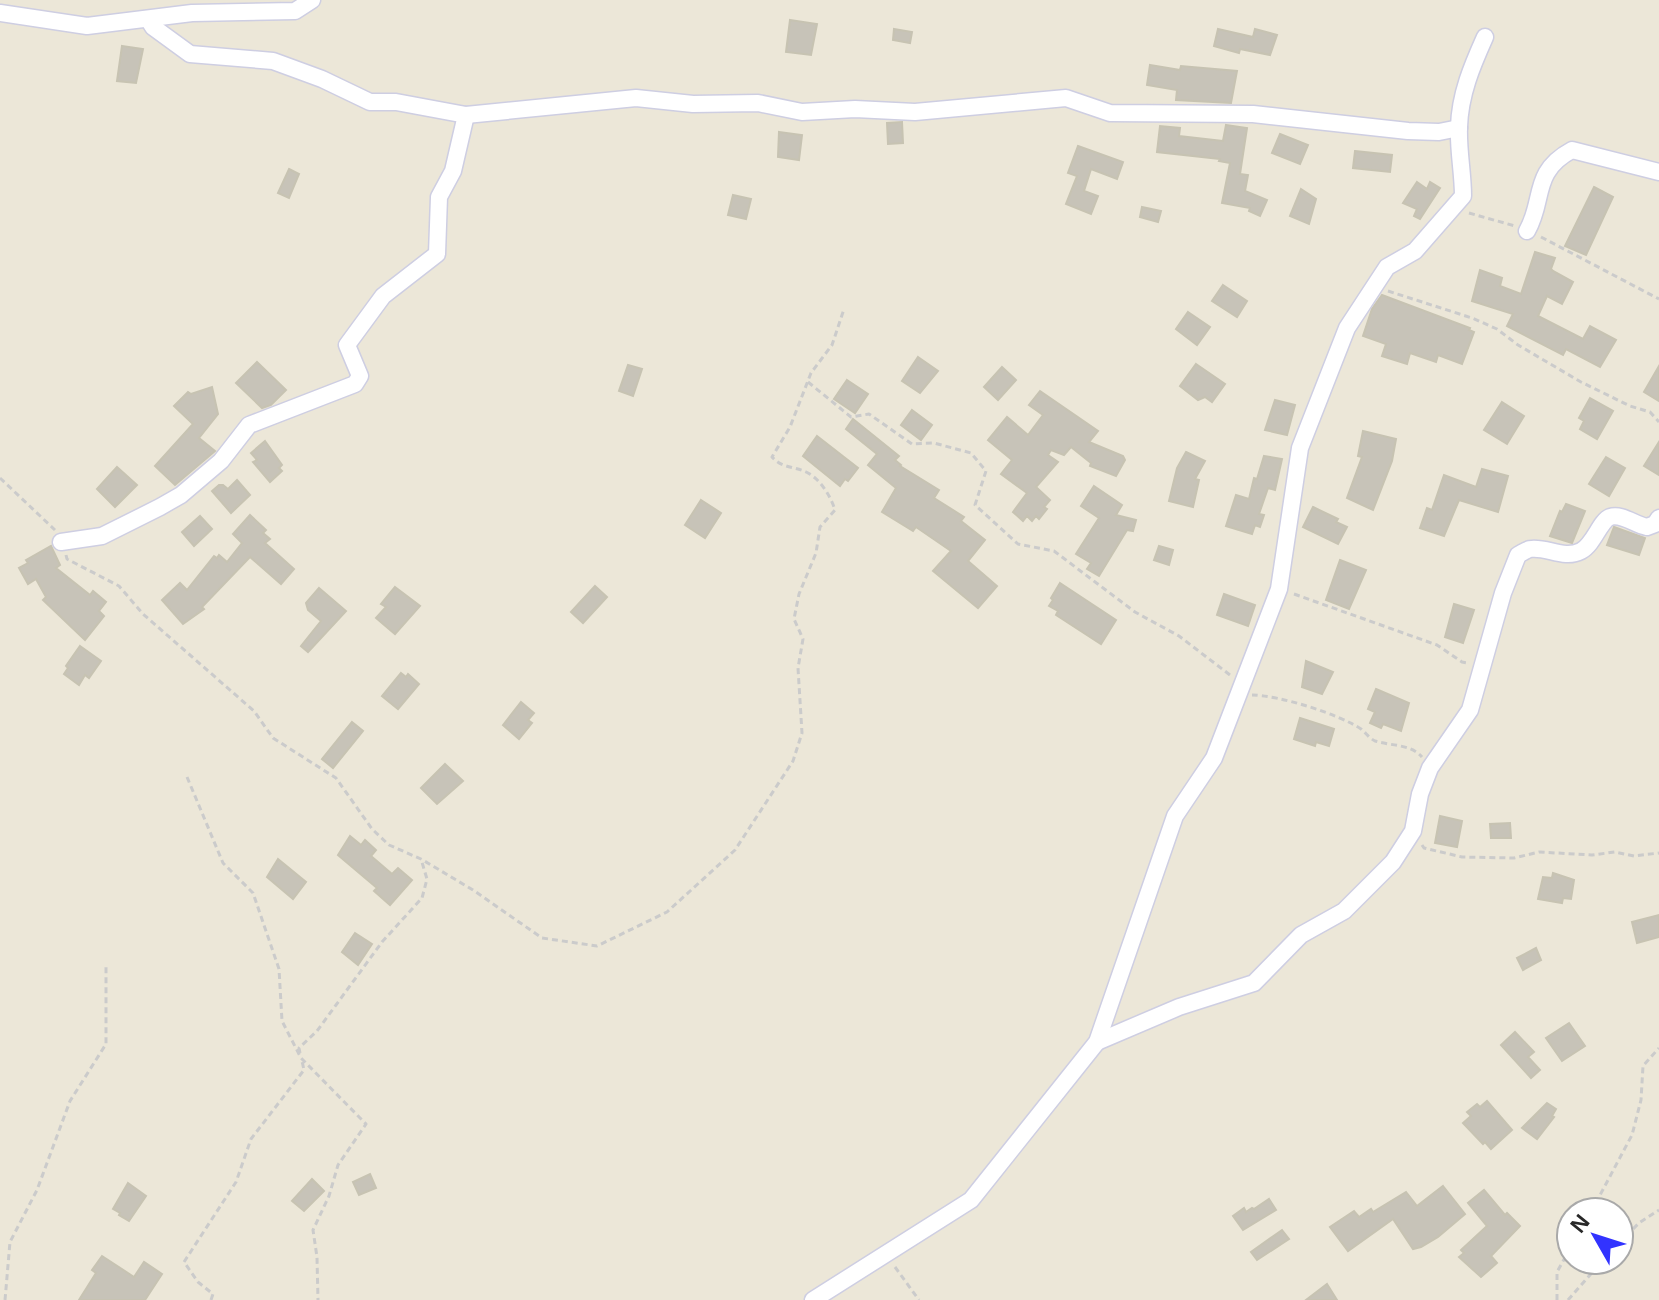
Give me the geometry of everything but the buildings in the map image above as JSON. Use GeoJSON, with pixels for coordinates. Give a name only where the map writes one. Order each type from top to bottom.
{"type":"FeatureCollection","features":[{"type":"Feature","properties":{"kind":"street"},"geometry":{"type":"LineString","coordinates":[[0,13],[87,26],[192,13],[295,11],[312,0]]}},
{"type":"Feature","properties":{"kind":"street"},"geometry":{"type":"LineString","coordinates":[[148,19],[153,27],[190,54],[273,61],[322,79],[370,102],[396,102],[466,115],[636,98],[693,104],[758,103],[802,112],[855,109],[915,112],[1066,98],[1110,113],[1253,114],[1408,131],[1439,132],[1459,128]]}},
{"type":"Feature","properties":{"kind":"street"},"geometry":{"type":"LineString","coordinates":[[813,1300],[971,1200],[1097,1042],[1175,816],[1214,758],[1279,589],[1300,448],[1347,328],[1387,267],[1415,251],[1463,196],[1459,128],[1466,82],[1485,37]]}},
{"type":"Feature","properties":{"kind":"street"},"geometry":{"type":"LineString","coordinates":[[61,542],[102,536],[160,507],[181,495],[221,461],[249,425],[355,384],[360,376],[347,345],[383,296],[437,254],[439,197],[453,171],[466,115]]}},
{"type":"Feature","properties":{"kind":"street"},"geometry":{"type":"LineString","coordinates":[[1527,231],[1532,224],[1540,184],[1560,157],[1572,150],[1659,172]]}},
{"type":"Feature","properties":{"kind":"street"},"geometry":{"type":"LineString","coordinates":[[1097,1042],[1179,1007],[1254,983],[1301,935],[1344,911],[1393,862],[1413,831],[1420,794],[1430,768],[1470,710],[1481,665],[1518,555],[1531,549],[1560,555],[1581,552],[1598,535],[1609,517],[1620,517],[1647,527],[1659,518]]}},
{"type":"Feature","properties":{"kind":"path"},"geometry":{"type":"LineString","coordinates":[[1454,209],[1509,223],[1659,299]]}},
{"type":"Feature","properties":{"kind":"path"},"geometry":{"type":"LineString","coordinates":[[1372,288],[1442,308],[1497,329],[1581,382],[1630,406],[1650,412],[1659,422]]}},
{"type":"Feature","properties":{"kind":"path"},"geometry":{"type":"LineString","coordinates":[[0,478],[59,534],[67,559],[119,586],[143,614],[254,711],[273,738],[336,778],[372,829],[389,845],[421,859],[473,890],[542,938],[597,946],[667,912],[735,850],[793,761],[802,733],[798,668],[803,639],[794,619],[799,594],[816,553],[820,527],[835,510],[831,497],[809,473],[780,465],[772,457],[790,427],[811,373],[832,345],[844,309]]}},
{"type":"Feature","properties":{"kind":"path"},"geometry":{"type":"LineString","coordinates":[[808,382],[851,417],[869,414],[912,444],[934,443],[971,453],[986,471],[975,505],[1018,544],[1054,551],[1135,612],[1179,636],[1239,690],[1326,713],[1361,729],[1372,740],[1417,751],[1430,768]]}},
{"type":"Feature","properties":{"kind":"path"},"geometry":{"type":"LineString","coordinates":[[1279,589],[1437,645],[1462,662],[1481,665]]}},
{"type":"Feature","properties":{"kind":"path"},"geometry":{"type":"LineString","coordinates":[[187,777],[223,863],[253,893],[279,969],[282,1021],[301,1058],[366,1124],[338,1165],[329,1196],[313,1230],[318,1300]]}},
{"type":"Feature","properties":{"kind":"path"},"geometry":{"type":"LineString","coordinates":[[1413,831],[1424,848],[1462,857],[1514,858],[1539,852],[1592,855],[1615,852],[1634,856],[1659,853]]}},
{"type":"Feature","properties":{"kind":"path"},"geometry":{"type":"LineString","coordinates":[[211,1300],[213,1294],[198,1282],[184,1262],[236,1182],[251,1139],[304,1070],[299,1048],[317,1031],[382,942],[422,898],[427,879],[421,859]]}},
{"type":"Feature","properties":{"kind":"path"},"geometry":{"type":"LineString","coordinates":[[5,1300],[10,1242],[37,1190],[70,1101],[106,1044],[106,965]]}},
{"type":"Feature","properties":{"kind":"path"},"geometry":{"type":"LineString","coordinates":[[1600,1196],[1632,1135],[1641,1100],[1643,1066],[1659,1048]]}},
{"type":"Feature","properties":{"kind":"path"},"geometry":{"type":"LineString","coordinates":[[1635,1227],[1659,1210]]}},
{"type":"Feature","properties":{"kind":"path"},"geometry":{"type":"LineString","coordinates":[[886,1254],[919,1300]]}},
{"type":"Feature","properties":{"kind":"path"},"geometry":{"type":"LineString","coordinates":[[1557,1276],[1557,1300]]}},
{"type":"Feature","properties":{"kind":"path"},"geometry":{"type":"LineString","coordinates":[[1568,1300],[1589,1276]]}}]}
